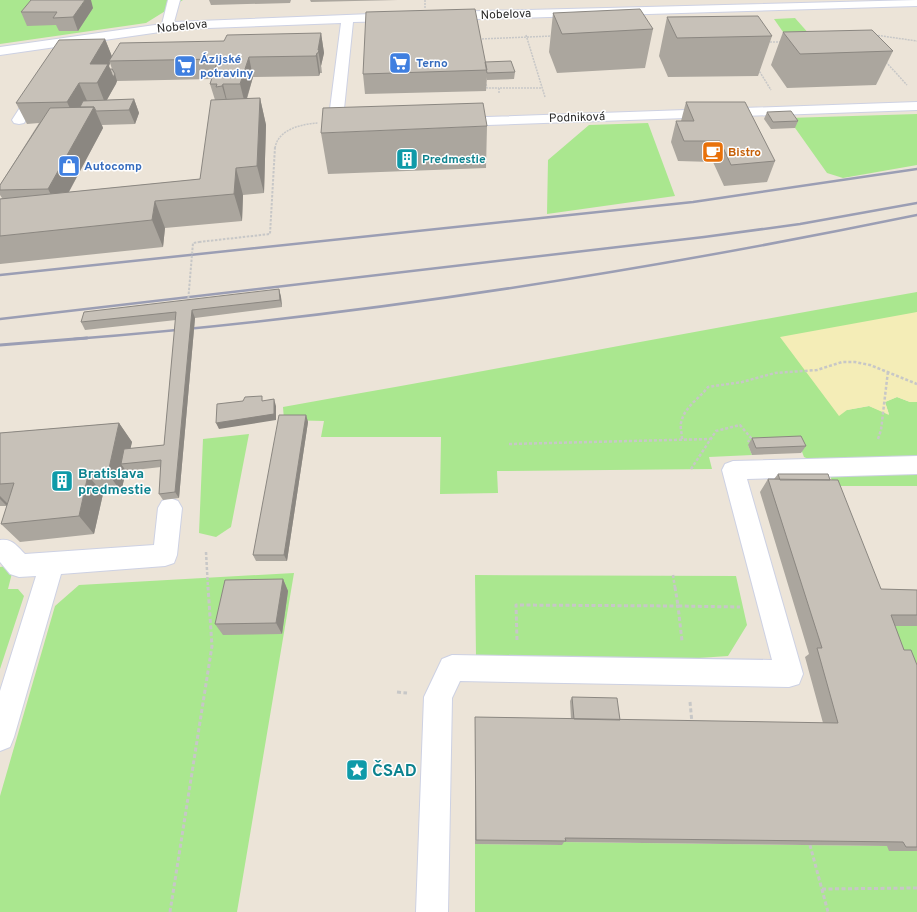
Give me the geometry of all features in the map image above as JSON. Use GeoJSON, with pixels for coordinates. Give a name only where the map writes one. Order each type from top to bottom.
{"type":"FeatureCollection","features":[{"type":"Feature","properties":{"kind":"street"},"geometry":{"type":"LineString","coordinates":[[167,27],[174,0]]}},
{"type":"Feature","properties":{"kind":"street"},"geometry":{"type":"LineString","coordinates":[[564,0],[569,12]]}},
{"type":"Feature","properties":{"kind":"street","name":"Nobelova"},"geometry":{"type":"LineString","coordinates":[[434,16],[917,3]]}},
{"type":"Feature","properties":{"kind":"street","name":"Nobelova"},"geometry":{"type":"LineString","coordinates":[[0,51],[51,50],[167,27],[201,23],[410,17]]}},
{"type":"Feature","properties":{"kind":"street"},"geometry":{"type":"LineString","coordinates":[[347,19],[337,109],[342,121],[352,125],[373,127]]}},
{"type":"Feature","properties":{"kind":"street"},"geometry":{"type":"LineString","coordinates":[[19,120],[48,76]]}},
{"type":"Feature","properties":{"kind":"street","name":"Podniková"},"geometry":{"type":"LineString","coordinates":[[443,123],[917,106]]}},
{"type":"Feature","properties":{"kind":"street"},"geometry":{"type":"LineString","coordinates":[[432,912],[438,697],[452,668],[789,674],[733,470],[917,465]]}},
{"type":"Feature","properties":{"kind":"street"},"geometry":{"type":"LineString","coordinates":[[0,551],[6,550],[19,566],[165,555],[170,508]]}},
{"type":"Feature","properties":{"kind":"street"},"geometry":{"type":"LineString","coordinates":[[0,737],[52,563]]}},
{"type":"Feature","properties":{"kind":"path"},"geometry":{"type":"LineString","coordinates":[[525,31],[541,88],[547,100]]}},
{"type":"Feature","properties":{"kind":"path"},"geometry":{"type":"LineString","coordinates":[[477,39],[556,36]]}},
{"type":"Feature","properties":{"kind":"path"},"geometry":{"type":"LineString","coordinates":[[764,42],[787,42]]}},
{"type":"Feature","properties":{"kind":"path"},"geometry":{"type":"LineString","coordinates":[[882,59],[909,86]]}},
{"type":"Feature","properties":{"kind":"path"},"geometry":{"type":"LineString","coordinates":[[757,67],[772,91]]}},
{"type":"Feature","properties":{"kind":"path"},"geometry":{"type":"LineString","coordinates":[[485,81],[487,88],[541,88]]}},
{"type":"Feature","properties":{"kind":"path"},"geometry":{"type":"LineString","coordinates":[[499,88],[499,93]]}},
{"type":"Feature","properties":{"kind":"path"},"geometry":{"type":"LineString","coordinates":[[188,309],[193,242],[270,234],[275,146],[284,133],[302,124],[342,121]]}},
{"type":"Feature","properties":{"kind":"path"},"geometry":{"type":"LineString","coordinates":[[682,440],[681,423],[687,408],[700,397],[708,387],[742,382],[775,373],[817,370],[842,362],[855,362],[888,371],[917,384]]}},
{"type":"Feature","properties":{"kind":"path"},"geometry":{"type":"LineString","coordinates":[[871,467],[881,430],[888,371]]}},
{"type":"Feature","properties":{"kind":"path"},"geometry":{"type":"LineString","coordinates":[[509,444],[710,439]]}},
{"type":"Feature","properties":{"kind":"path"},"geometry":{"type":"LineString","coordinates":[[170,912],[212,646],[206,552]]}},
{"type":"Feature","properties":{"kind":"path"},"geometry":{"type":"LineString","coordinates":[[673,575],[692,723]]}},
{"type":"Feature","properties":{"kind":"path"},"geometry":{"type":"LineString","coordinates":[[516,605],[771,608]]}},
{"type":"Feature","properties":{"kind":"path"},"geometry":{"type":"LineString","coordinates":[[685,723],[699,723]]}},
{"type":"Feature","properties":{"kind":"path"},"geometry":{"type":"LineString","coordinates":[[810,845],[828,912]]}},
{"type":"Feature","properties":{"kind":"path"},"geometry":{"type":"LineString","coordinates":[[822,889],[917,888]]}},
{"type":"Feature","properties":{"kind":"green space"},"geometry":{"type":"Polygon","coordinates":[[[0,0],[183,0],[146,23],[0,44],[0,0]]]}},
{"type":"Feature","properties":{"kind":"green space"},"geometry":{"type":"Polygon","coordinates":[[[795,18],[818,44],[790,42],[774,19],[795,18]]]}},
{"type":"Feature","properties":{"kind":"green space"},"geometry":{"type":"Polygon","coordinates":[[[917,114],[917,165],[843,178],[827,173],[788,118],[917,114]]]}},
{"type":"Feature","properties":{"kind":"green space"},"geometry":{"type":"Polygon","coordinates":[[[648,123],[675,196],[547,214],[548,160],[589,125],[648,123]]]}},
{"type":"Feature","properties":{"kind":"green space"},"geometry":{"type":"Polygon","coordinates":[[[917,292],[917,312],[847,410],[869,406],[889,414],[885,402],[897,397],[910,402],[917,402],[917,486],[834,486],[824,467],[804,457],[798,441],[748,445],[752,455],[709,457],[712,469],[497,471],[498,493],[440,494],[441,437],[321,437],[324,421],[284,420],[283,407],[917,292]]]}},
{"type":"Feature","properties":{"kind":"green space"},"geometry":{"type":"Polygon","coordinates":[[[249,434],[231,527],[216,537],[199,533],[203,439],[249,434]]]}},
{"type":"Feature","properties":{"kind":"green space"},"geometry":{"type":"Polygon","coordinates":[[[14,565],[8,589],[18,589],[24,596],[0,669],[0,567],[14,565]]]}},
{"type":"Feature","properties":{"kind":"green space"},"geometry":{"type":"Polygon","coordinates":[[[294,573],[237,912],[0,912],[0,796],[55,606],[79,585],[294,573]]]}},
{"type":"Feature","properties":{"kind":"green space"},"geometry":{"type":"Polygon","coordinates":[[[475,575],[736,576],[747,625],[728,656],[684,659],[476,657],[475,575]]]}},
{"type":"Feature","properties":{"kind":"green space"},"geometry":{"type":"Polygon","coordinates":[[[878,625],[917,626],[917,707],[878,625]]]}},
{"type":"Feature","properties":{"kind":"green space"},"geometry":{"type":"Polygon","coordinates":[[[561,842],[887,846],[917,851],[917,912],[475,912],[475,844],[561,845],[561,842]]]}},
{"type":"Feature","properties":{"kind":"sand"},"geometry":{"type":"Polygon","coordinates":[[[917,312],[917,402],[910,402],[897,397],[885,402],[889,415],[869,406],[847,410],[839,416],[780,337],[917,312]]]}},
{"type":"Feature","properties":{"kind":"building"},"geometry":{"type":"Polygon","coordinates":[[[31,0],[85,0],[73,17],[53,18],[57,12],[21,12],[31,0]]]}},
{"type":"Feature","properties":{"kind":"building"},"geometry":{"type":"Polygon","coordinates":[[[475,9],[487,70],[363,74],[366,12],[475,9]]]}},
{"type":"Feature","properties":{"kind":"building"},"geometry":{"type":"Polygon","coordinates":[[[640,9],[653,29],[562,34],[553,13],[640,9]]]}},
{"type":"Feature","properties":{"kind":"building"},"geometry":{"type":"Polygon","coordinates":[[[758,16],[772,36],[677,38],[667,17],[758,16]]]}},
{"type":"Feature","properties":{"kind":"building"},"geometry":{"type":"Polygon","coordinates":[[[872,30],[893,51],[800,54],[783,32],[872,30]]]}},
{"type":"Feature","properties":{"kind":"building"},"geometry":{"type":"Polygon","coordinates":[[[321,33],[319,50],[316,56],[249,57],[240,84],[223,84],[222,86],[216,87],[217,84],[210,84],[218,59],[109,61],[120,43],[224,41],[227,35],[321,33]]]}},
{"type":"Feature","properties":{"kind":"building"},"geometry":{"type":"Polygon","coordinates":[[[105,39],[90,64],[108,64],[97,83],[79,83],[67,102],[16,103],[59,40],[105,39]]]}},
{"type":"Feature","properties":{"kind":"building"},"geometry":{"type":"Polygon","coordinates":[[[511,61],[515,72],[487,73],[485,62],[511,61]]]}},
{"type":"Feature","properties":{"kind":"building"},"geometry":{"type":"Polygon","coordinates":[[[110,69],[112,69],[115,74],[113,77],[110,69]]]}},
{"type":"Feature","properties":{"kind":"building"},"geometry":{"type":"Polygon","coordinates":[[[260,98],[257,166],[236,168],[234,194],[155,201],[152,220],[0,236],[0,199],[200,179],[211,100],[260,98]]]}},
{"type":"Feature","properties":{"kind":"building"},"geometry":{"type":"Polygon","coordinates":[[[134,99],[129,110],[96,111],[94,107],[80,107],[83,101],[134,99]]]}},
{"type":"Feature","properties":{"kind":"building"},"geometry":{"type":"Polygon","coordinates":[[[686,102],[745,102],[775,161],[731,165],[720,141],[684,141],[676,121],[694,121],[686,102]]]}},
{"type":"Feature","properties":{"kind":"building"},"geometry":{"type":"Polygon","coordinates":[[[483,103],[487,126],[321,133],[323,108],[483,103]]]}},
{"type":"Feature","properties":{"kind":"building"},"geometry":{"type":"Polygon","coordinates":[[[94,107],[48,189],[0,190],[0,185],[50,108],[94,107]]]}},
{"type":"Feature","properties":{"kind":"building"},"geometry":{"type":"Polygon","coordinates":[[[791,111],[798,121],[773,122],[767,112],[791,111]]]}},
{"type":"Feature","properties":{"kind":"building"},"geometry":{"type":"Polygon","coordinates":[[[279,289],[280,300],[192,310],[175,492],[159,494],[161,460],[121,464],[124,449],[164,445],[176,312],[81,322],[84,312],[279,289]]]}},
{"type":"Feature","properties":{"kind":"building"},"geometry":{"type":"Polygon","coordinates":[[[262,396],[262,401],[274,399],[274,414],[216,423],[217,404],[243,401],[245,397],[262,396]]]}},
{"type":"Feature","properties":{"kind":"building"},"geometry":{"type":"Polygon","coordinates":[[[279,415],[306,415],[284,555],[253,555],[279,415]]]}},
{"type":"Feature","properties":{"kind":"building","name":"Bratislava predmestie"},"geometry":{"type":"Polygon","coordinates":[[[119,423],[108,473],[88,475],[79,516],[1,524],[14,483],[0,484],[0,433],[119,423]]]}},
{"type":"Feature","properties":{"kind":"building"},"geometry":{"type":"Polygon","coordinates":[[[801,436],[806,446],[756,448],[752,438],[801,436]]]}},
{"type":"Feature","properties":{"kind":"building"},"geometry":{"type":"Polygon","coordinates":[[[778,474],[828,474],[830,480],[780,480],[778,474]]]}},
{"type":"Feature","properties":{"kind":"building"},"geometry":{"type":"Polygon","coordinates":[[[768,479],[838,480],[881,589],[917,590],[917,615],[891,615],[904,650],[911,650],[917,665],[917,847],[906,847],[903,842],[565,838],[566,841],[476,840],[475,717],[838,723],[817,648],[822,648],[768,479]]]}},
{"type":"Feature","properties":{"kind":"building"},"geometry":{"type":"Polygon","coordinates":[[[283,579],[276,623],[215,624],[225,580],[283,579]]]}},
{"type":"Feature","properties":{"kind":"building"},"geometry":{"type":"Polygon","coordinates":[[[572,697],[617,698],[620,720],[574,719],[572,697]]]}},
{"type":"Feature","properties":{"kind":"railway"},"geometry":{"type":"LineString","coordinates":[[0,275],[693,202],[917,169]]}},
{"type":"Feature","properties":{"kind":"railway"},"geometry":{"type":"LineString","coordinates":[[0,319],[704,237],[800,224],[917,203]]}},
{"type":"Feature","properties":{"kind":"railway"},"geometry":{"type":"LineString","coordinates":[[74,339],[180,330],[286,318],[498,290],[708,255],[917,215]]}},
{"type":"Feature","properties":{"kind":"railway"},"geometry":{"type":"LineString","coordinates":[[0,345],[87,338]]}},
{"type":"Feature","properties":{"kind":"place","name":"Terno"},"geometry":{"type":"Point","coordinates":[400,63]}},
{"type":"Feature","properties":{"kind":"place","name":"Ázijské potraviny"},"geometry":{"type":"Point","coordinates":[185,66]}},
{"type":"Feature","properties":{"kind":"place","name":"Bistro"},"geometry":{"type":"Point","coordinates":[713,152]}},
{"type":"Feature","properties":{"kind":"place","name":"Predmestie"},"geometry":{"type":"Point","coordinates":[407,159]}},
{"type":"Feature","properties":{"kind":"place","name":"Autocomp"},"geometry":{"type":"Point","coordinates":[69,166]}},
{"type":"Feature","properties":{"kind":"place","name":"Bratislava predmestie"},"geometry":{"type":"Point","coordinates":[62,481]}},
{"type":"Feature","properties":{"kind":"place","name":"ČSAD"},"geometry":{"type":"Point","coordinates":[357,770]}}]}
